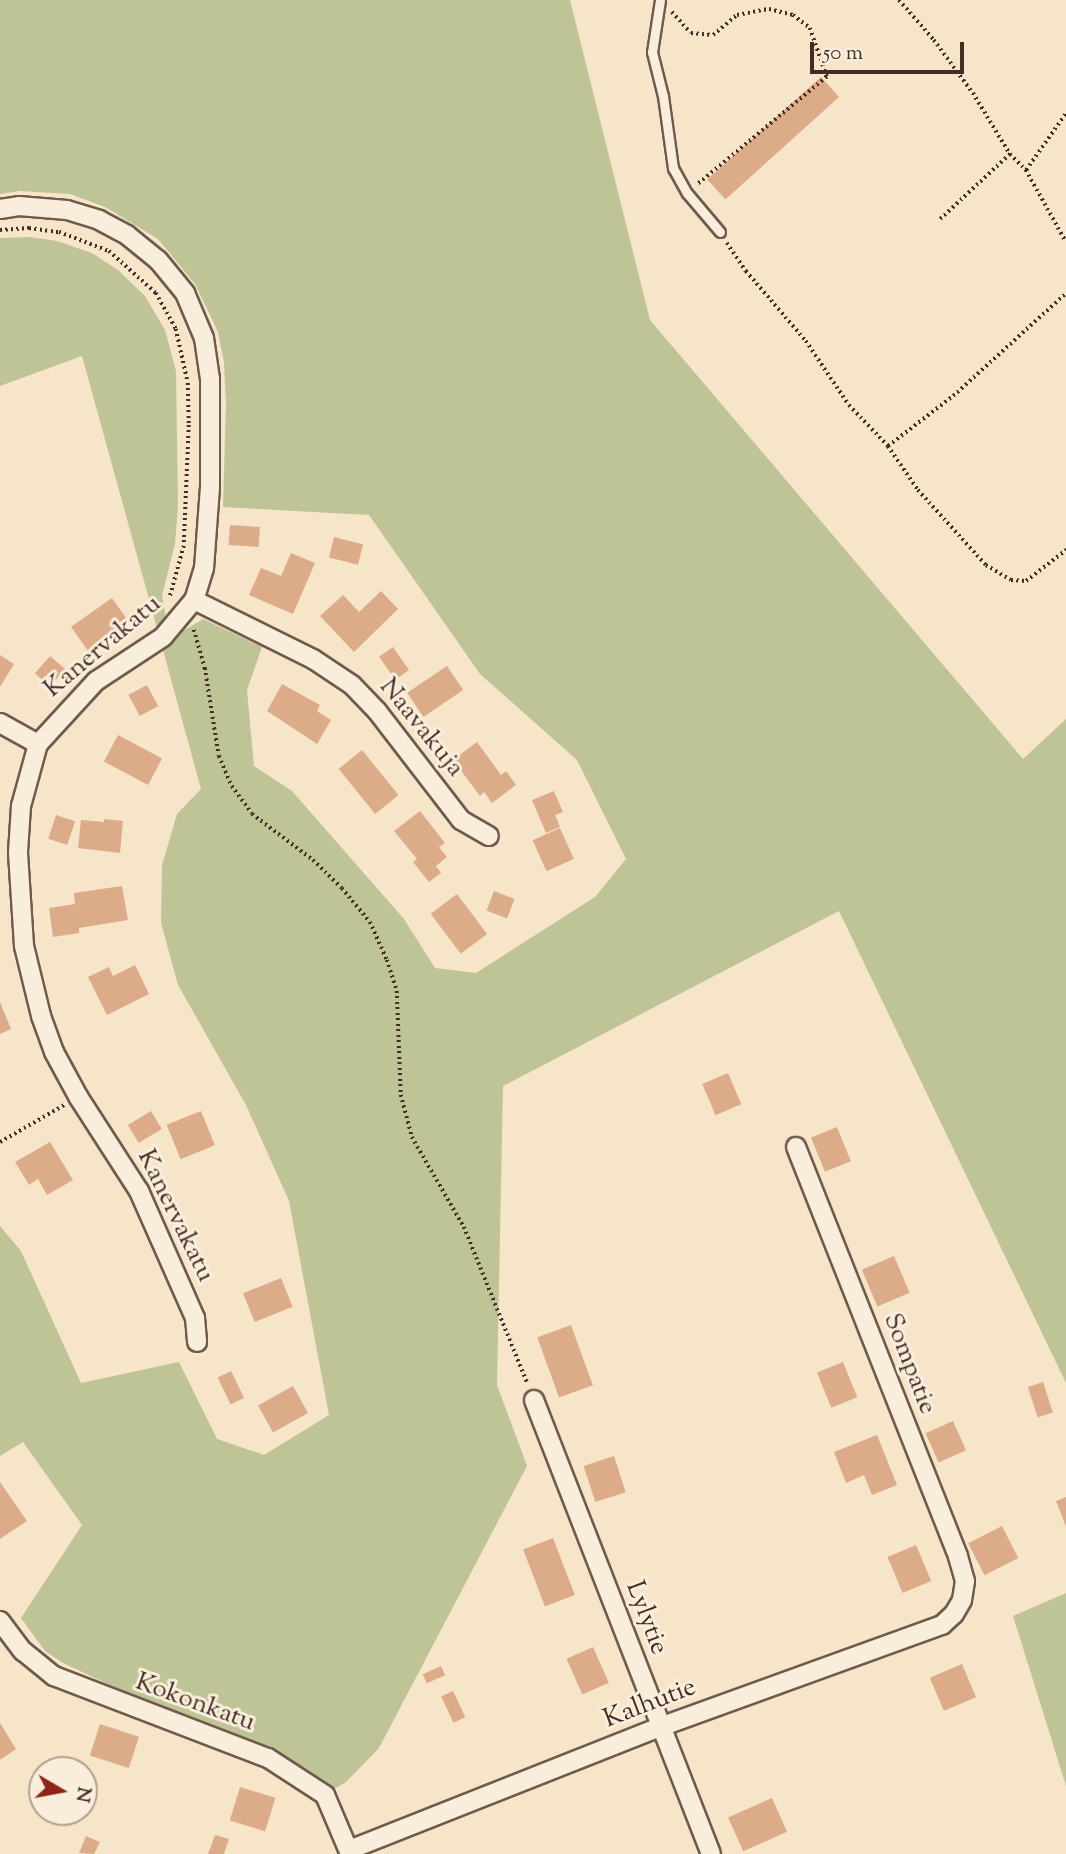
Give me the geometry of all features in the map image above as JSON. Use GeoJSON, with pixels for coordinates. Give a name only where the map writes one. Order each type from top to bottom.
{"type":"FeatureCollection","features":[{"type":"Feature","properties":{"kind":"street","name":"Kanervakatu"},"geometry":{"type":"LineString","coordinates":[[0,209],[19,206],[67,210],[99,220],[127,235],[159,260],[185,293],[204,338],[210,379],[208,538],[204,568],[194,600],[163,637],[96,681],[38,744],[21,806],[19,829],[20,908],[24,946],[41,1017],[54,1052],[79,1098],[139,1191],[195,1318],[197,1342]]}},
{"type":"Feature","properties":{"kind":"street","name":"Naavakuja"},"geometry":{"type":"LineString","coordinates":[[194,600],[313,659],[352,685],[377,711],[461,820],[489,836]]}},
{"type":"Feature","properties":{"kind":"street"},"geometry":{"type":"LineString","coordinates":[[0,723],[38,744]]}},
{"type":"Feature","properties":{"kind":"street","name":"Sompatie"},"geometry":{"type":"LineString","coordinates":[[796,1147],[958,1556],[965,1581],[962,1600]]}},
{"type":"Feature","properties":{"kind":"street","name":"Lylytie"},"geometry":{"type":"LineString","coordinates":[[534,1400],[711,1854]]}},
{"type":"Feature","properties":{"kind":"street","name":"Kalhutie"},"geometry":{"type":"LineString","coordinates":[[350,1852],[660,1727],[942,1625],[954,1614],[962,1600]]}},
{"type":"Feature","properties":{"kind":"street","name":"Kokonkatu"},"geometry":{"type":"LineString","coordinates":[[0,1621],[23,1651],[54,1676],[268,1758],[325,1795],[350,1852]]}},
{"type":"Feature","properties":{"kind":"lane"},"geometry":{"type":"LineString","coordinates":[[660,0],[652,52],[663,96],[673,168],[687,193],[720,232]]}},
{"type":"Feature","properties":{"kind":"path"},"geometry":{"type":"LineString","coordinates":[[899,0],[965,83],[1010,154],[1026,170],[1066,242]]}},
{"type":"Feature","properties":{"kind":"path"},"geometry":{"type":"LineString","coordinates":[[669,8],[691,33],[713,35],[737,15],[769,9],[793,15],[810,28],[827,77],[687,193]]}},
{"type":"Feature","properties":{"kind":"path"},"geometry":{"type":"LineString","coordinates":[[1026,170],[1066,113]]}},
{"type":"Feature","properties":{"kind":"path"},"geometry":{"type":"LineString","coordinates":[[940,219],[1010,154]]}},
{"type":"Feature","properties":{"kind":"path"},"geometry":{"type":"LineString","coordinates":[[0,230],[29,228],[59,232],[109,251],[156,292],[176,329],[184,357],[188,404],[184,546],[170,598],[171,608],[189,622],[197,637],[219,756],[232,786],[252,814],[313,860],[370,922],[397,991],[401,1095],[412,1137],[464,1227],[534,1400]]}},
{"type":"Feature","properties":{"kind":"path"},"geometry":{"type":"LineString","coordinates":[[720,232],[746,271],[806,341],[849,405],[888,446],[918,490],[986,565],[1011,580],[1026,581],[1066,550]]}},
{"type":"Feature","properties":{"kind":"path"},"geometry":{"type":"LineString","coordinates":[[888,446],[953,396],[1066,293]]}},
{"type":"Feature","properties":{"kind":"path"},"geometry":{"type":"LineString","coordinates":[[0,1142],[79,1098]]}},
{"type":"Feature","properties":{"kind":"green space"},"geometry":{"type":"Polygon","coordinates":[[[0,0],[570,0],[650,320],[1023,759],[1066,719],[1066,1383],[839,911],[503,1086],[497,1385],[527,1466],[379,1748],[346,1782],[332,1790],[313,1773],[277,1751],[114,1687],[63,1663],[45,1651],[21,1618],[82,1525],[23,1442],[0,1456],[0,1226],[21,1251],[81,1383],[179,1362],[217,1439],[264,1455],[329,1415],[289,1201],[246,1105],[178,985],[161,923],[162,865],[177,814],[201,789],[163,650],[183,631],[203,619],[262,647],[247,690],[254,766],[292,791],[404,919],[435,968],[476,973],[595,897],[626,859],[577,760],[480,674],[369,515],[223,507],[226,405],[224,362],[218,332],[195,284],[158,239],[105,207],[70,194],[20,191],[0,194],[0,0]]]}},
{"type":"Feature","properties":{"kind":"green space"},"geometry":{"type":"Polygon","coordinates":[[[30,237],[57,241],[92,253],[118,270],[145,296],[165,330],[176,371],[178,506],[175,544],[162,596],[166,617],[157,628],[82,356],[0,386],[0,238],[30,237]]]}},
{"type":"Feature","properties":{"kind":"green space"},"geometry":{"type":"Polygon","coordinates":[[[1066,1593],[1066,1786],[1013,1616],[1066,1593]]]}},
{"type":"Feature","properties":{"kind":"building"},"geometry":{"type":"Polygon","coordinates":[[[821,77],[839,97],[725,199],[707,179],[821,77]]]}},
{"type":"Feature","properties":{"kind":"building"},"geometry":{"type":"Polygon","coordinates":[[[230,525],[260,527],[259,547],[229,545],[230,525]]]}},
{"type":"Feature","properties":{"kind":"building"},"geometry":{"type":"Polygon","coordinates":[[[334,537],[363,544],[358,565],[329,557],[334,537]]]}},
{"type":"Feature","properties":{"kind":"building"},"geometry":{"type":"Polygon","coordinates":[[[291,553],[315,563],[293,614],[249,595],[261,568],[281,576],[291,553]]]}},
{"type":"Feature","properties":{"kind":"building"},"geometry":{"type":"Polygon","coordinates":[[[381,591],[398,609],[354,652],[320,616],[343,595],[359,612],[381,591]]]}},
{"type":"Feature","properties":{"kind":"building"},"geometry":{"type":"Polygon","coordinates":[[[112,598],[129,622],[88,650],[71,627],[112,598]]]}},
{"type":"Feature","properties":{"kind":"building"},"geometry":{"type":"Polygon","coordinates":[[[393,647],[409,670],[395,680],[379,657],[393,647]]]}},
{"type":"Feature","properties":{"kind":"building"},"geometry":{"type":"Polygon","coordinates":[[[0,655],[14,664],[0,687],[0,655]]]}},
{"type":"Feature","properties":{"kind":"building"},"geometry":{"type":"Polygon","coordinates":[[[50,656],[65,669],[50,686],[35,673],[50,656]]]}},
{"type":"Feature","properties":{"kind":"building"},"geometry":{"type":"Polygon","coordinates":[[[447,666],[463,690],[423,717],[407,693],[447,666]]]}},
{"type":"Feature","properties":{"kind":"building"},"geometry":{"type":"Polygon","coordinates":[[[282,684],[320,705],[317,711],[331,720],[317,744],[267,711],[282,684]]]}},
{"type":"Feature","properties":{"kind":"building"},"geometry":{"type":"Polygon","coordinates":[[[147,685],[158,706],[140,716],[128,695],[147,685]]]}},
{"type":"Feature","properties":{"kind":"building"},"geometry":{"type":"Polygon","coordinates":[[[118,735],[162,758],[148,785],[104,761],[118,735]]]}},
{"type":"Feature","properties":{"kind":"building"},"geometry":{"type":"Polygon","coordinates":[[[477,742],[501,775],[506,771],[516,785],[492,803],[484,792],[480,796],[453,760],[477,742]]]}},
{"type":"Feature","properties":{"kind":"building"},"geometry":{"type":"Polygon","coordinates":[[[362,750],[399,795],[375,814],[339,769],[362,750]]]}},
{"type":"Feature","properties":{"kind":"building"},"geometry":{"type":"Polygon","coordinates":[[[554,791],[563,812],[555,815],[560,827],[546,833],[532,800],[554,791]]]}},
{"type":"Feature","properties":{"kind":"building"},"geometry":{"type":"Polygon","coordinates":[[[420,811],[445,843],[439,847],[447,857],[436,866],[441,873],[429,882],[413,862],[417,859],[394,831],[420,811]]]}},
{"type":"Feature","properties":{"kind":"building"},"geometry":{"type":"Polygon","coordinates":[[[56,815],[75,821],[67,845],[48,839],[56,815]]]}},
{"type":"Feature","properties":{"kind":"building"},"geometry":{"type":"Polygon","coordinates":[[[104,819],[123,821],[120,853],[78,848],[81,820],[104,822],[104,819]]]}},
{"type":"Feature","properties":{"kind":"building"},"geometry":{"type":"Polygon","coordinates":[[[560,828],[574,859],[546,871],[533,840],[560,828]]]}},
{"type":"Feature","properties":{"kind":"building"},"geometry":{"type":"Polygon","coordinates":[[[122,886],[128,920],[79,928],[79,933],[53,937],[49,908],[75,904],[74,893],[122,886]]]}},
{"type":"Feature","properties":{"kind":"building"},"geometry":{"type":"Polygon","coordinates":[[[494,891],[515,899],[507,918],[486,911],[494,891]]]}},
{"type":"Feature","properties":{"kind":"building"},"geometry":{"type":"Polygon","coordinates":[[[457,894],[487,934],[461,954],[431,914],[457,894]]]}},
{"type":"Feature","properties":{"kind":"building"},"geometry":{"type":"Polygon","coordinates":[[[135,965],[149,994],[107,1015],[88,977],[109,967],[113,976],[135,965]]]}},
{"type":"Feature","properties":{"kind":"building"},"geometry":{"type":"Polygon","coordinates":[[[0,1002],[11,1029],[0,1034],[0,1002]]]}},
{"type":"Feature","properties":{"kind":"building"},"geometry":{"type":"Polygon","coordinates":[[[728,1073],[741,1104],[716,1115],[702,1084],[728,1073]]]}},
{"type":"Feature","properties":{"kind":"building"},"geometry":{"type":"Polygon","coordinates":[[[151,1111],[162,1129],[139,1143],[128,1125],[151,1111]]]}},
{"type":"Feature","properties":{"kind":"building"},"geometry":{"type":"Polygon","coordinates":[[[201,1111],[215,1145],[181,1159],[167,1125],[201,1111]]]}},
{"type":"Feature","properties":{"kind":"building"},"geometry":{"type":"Polygon","coordinates":[[[837,1127],[851,1161],[825,1172],[811,1137],[837,1127]]]}},
{"type":"Feature","properties":{"kind":"building"},"geometry":{"type":"Polygon","coordinates":[[[50,1142],[73,1180],[47,1195],[38,1179],[29,1185],[15,1162],[50,1142]]]}},
{"type":"Feature","properties":{"kind":"building"},"geometry":{"type":"Polygon","coordinates":[[[894,1256],[910,1293],[877,1306],[862,1270],[894,1256]]]}},
{"type":"Feature","properties":{"kind":"building"},"geometry":{"type":"Polygon","coordinates":[[[281,1278],[293,1307],[255,1322],[243,1293],[281,1278]]]}},
{"type":"Feature","properties":{"kind":"building"},"geometry":{"type":"Polygon","coordinates":[[[571,1325],[593,1385],[559,1397],[537,1337],[571,1325]]]}},
{"type":"Feature","properties":{"kind":"building"},"geometry":{"type":"Polygon","coordinates":[[[843,1362],[857,1397],[831,1408],[817,1372],[843,1362]]]}},
{"type":"Feature","properties":{"kind":"building"},"geometry":{"type":"Polygon","coordinates":[[[231,1371],[244,1398],[231,1405],[218,1378],[231,1371]]]}},
{"type":"Feature","properties":{"kind":"building"},"geometry":{"type":"Polygon","coordinates":[[[1043,1382],[1053,1412],[1038,1417],[1028,1387],[1043,1382]]]}},
{"type":"Feature","properties":{"kind":"building"},"geometry":{"type":"Polygon","coordinates":[[[293,1386],[308,1413],[273,1433],[258,1405],[293,1386]]]}},
{"type":"Feature","properties":{"kind":"building"},"geometry":{"type":"Polygon","coordinates":[[[953,1421],[966,1450],[939,1462],[926,1433],[953,1421]]]}},
{"type":"Feature","properties":{"kind":"building"},"geometry":{"type":"Polygon","coordinates":[[[877,1435],[897,1485],[872,1495],[864,1475],[846,1483],[834,1452],[877,1435]]]}},
{"type":"Feature","properties":{"kind":"building"},"geometry":{"type":"Polygon","coordinates":[[[614,1456],[626,1492],[595,1502],[584,1466],[614,1456]]]}},
{"type":"Feature","properties":{"kind":"building"},"geometry":{"type":"Polygon","coordinates":[[[0,1482],[27,1521],[0,1539],[0,1482]]]}},
{"type":"Feature","properties":{"kind":"building"},"geometry":{"type":"Polygon","coordinates":[[[1066,1497],[1066,1527],[1056,1501],[1066,1497]]]}},
{"type":"Feature","properties":{"kind":"building"},"geometry":{"type":"Polygon","coordinates":[[[1002,1526],[1018,1558],[984,1575],[968,1543],[1002,1526]]]}},
{"type":"Feature","properties":{"kind":"building"},"geometry":{"type":"Polygon","coordinates":[[[553,1538],[575,1595],[545,1606],[523,1549],[553,1538]]]}},
{"type":"Feature","properties":{"kind":"building"},"geometry":{"type":"Polygon","coordinates":[[[916,1545],[931,1581],[903,1593],[887,1557],[916,1545]]]}},
{"type":"Feature","properties":{"kind":"building"},"geometry":{"type":"Polygon","coordinates":[[[593,1647],[609,1683],[582,1694],[567,1659],[593,1647]]]}},
{"type":"Feature","properties":{"kind":"building"},"geometry":{"type":"Polygon","coordinates":[[[962,1664],[976,1697],[944,1711],[930,1678],[962,1664]]]}},
{"type":"Feature","properties":{"kind":"building"},"geometry":{"type":"Polygon","coordinates":[[[441,1666],[445,1675],[427,1683],[423,1674],[441,1666]]]}},
{"type":"Feature","properties":{"kind":"building"},"geometry":{"type":"Polygon","coordinates":[[[453,1691],[465,1717],[453,1723],[441,1696],[453,1691]]]}},
{"type":"Feature","properties":{"kind":"building"},"geometry":{"type":"Polygon","coordinates":[[[0,1723],[16,1749],[0,1760],[0,1723]]]}},
{"type":"Feature","properties":{"kind":"building"},"geometry":{"type":"Polygon","coordinates":[[[100,1724],[139,1737],[129,1768],[92,1756],[100,1724]]]}},
{"type":"Feature","properties":{"kind":"building"},"geometry":{"type":"Polygon","coordinates":[[[240,1787],[275,1798],[265,1831],[230,1820],[240,1787]]]}},
{"type":"Feature","properties":{"kind":"building"},"geometry":{"type":"Polygon","coordinates":[[[772,1798],[787,1832],[743,1851],[728,1818],[772,1798]]]}},
{"type":"Feature","properties":{"kind":"building"},"geometry":{"type":"Polygon","coordinates":[[[215,1835],[229,1839],[224,1854],[208,1854],[215,1835]]]}},
{"type":"Feature","properties":{"kind":"building"},"geometry":{"type":"Polygon","coordinates":[[[86,1836],[100,1842],[94,1854],[79,1853],[86,1836]]]}}]}
